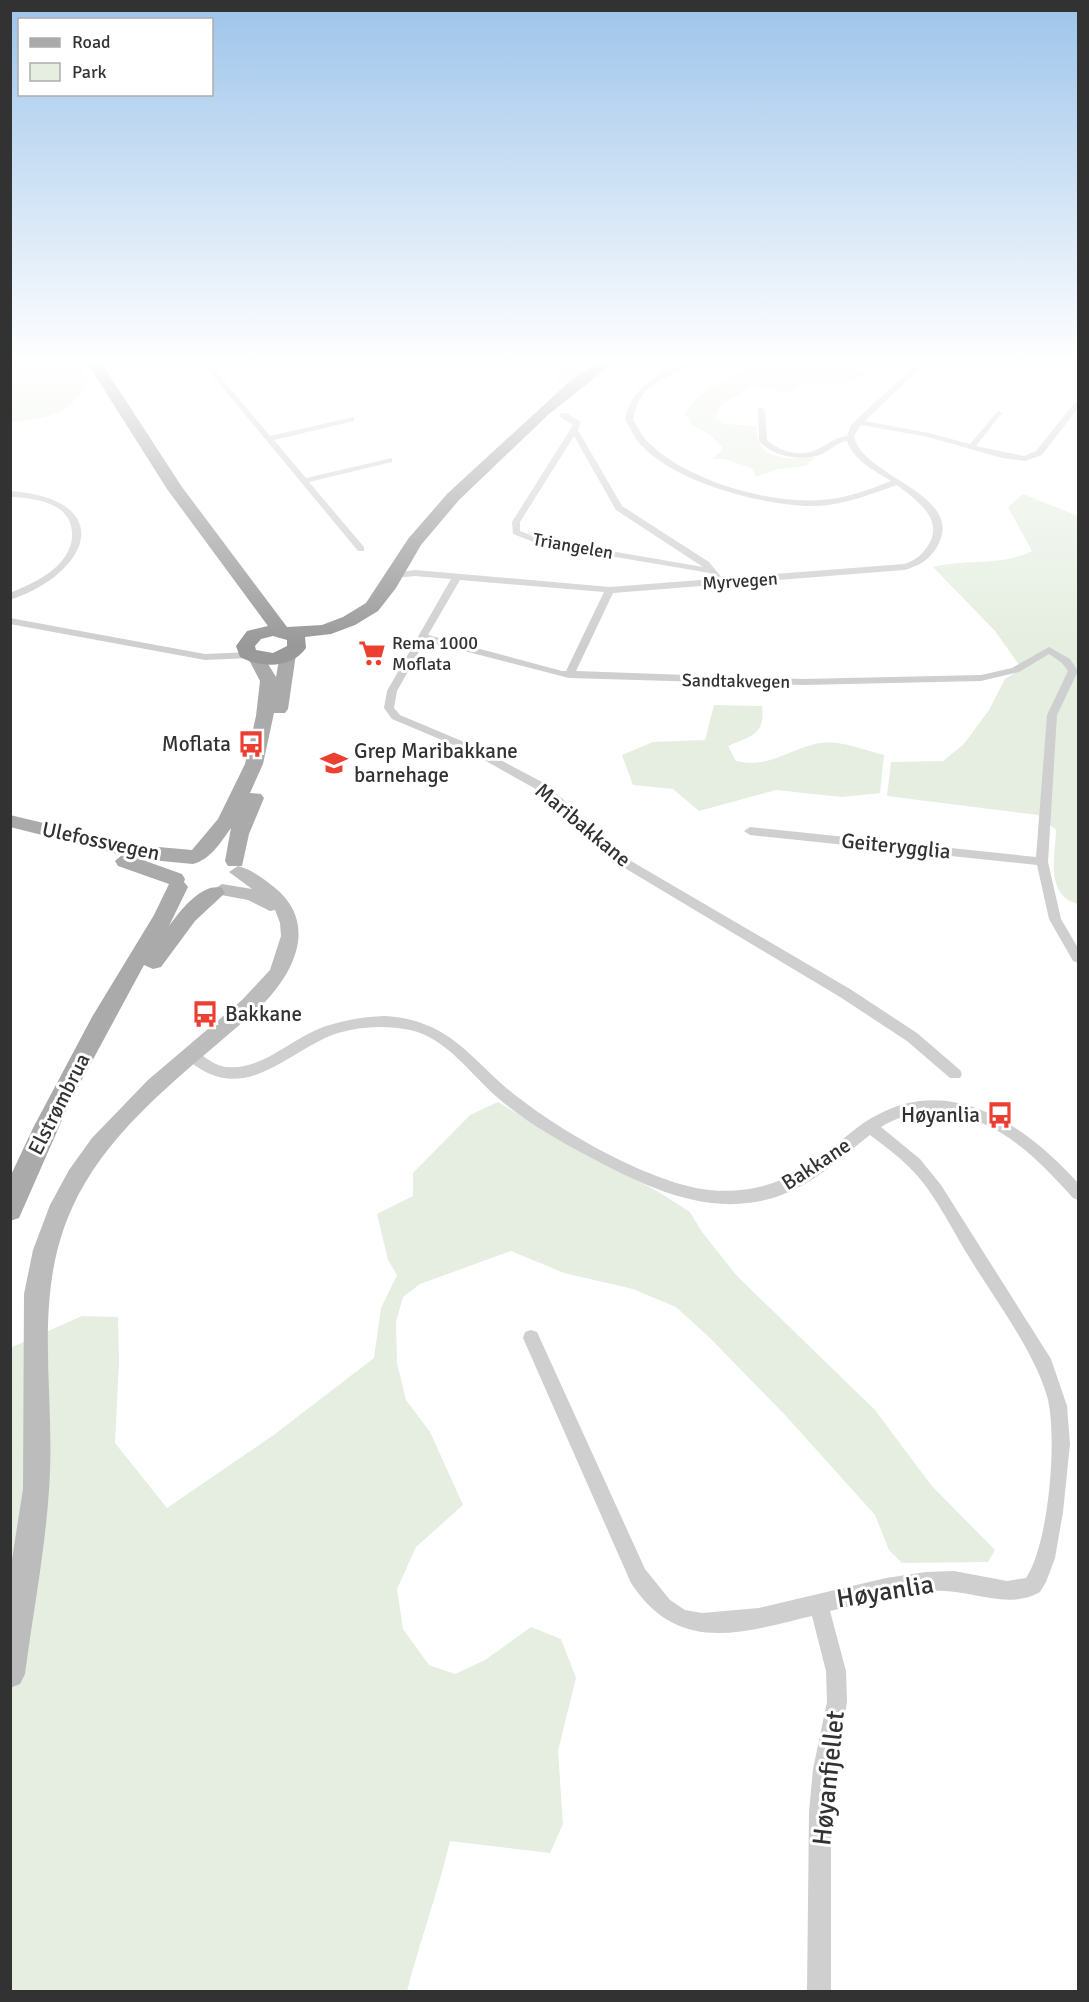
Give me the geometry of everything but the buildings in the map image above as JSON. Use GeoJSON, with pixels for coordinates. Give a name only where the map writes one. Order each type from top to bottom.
{"type":"FeatureCollection","features":[{"type":"Feature","properties":{"kind":"highway"},"geometry":{"type":"LineString","coordinates":[[155,457],[234,571],[284,632],[298,640],[291,653]]}},
{"type":"Feature","properties":{"kind":"highway"},"geometry":{"type":"LineString","coordinates":[[251,648],[275,658],[363,623],[386,604],[421,544],[422,536],[453,497],[494,457]]}},
{"type":"Feature","properties":{"kind":"highway"},"geometry":{"type":"LineString","coordinates":[[234,571],[252,616],[251,648]]}},
{"type":"Feature","properties":{"kind":"highway"},"geometry":{"type":"LineString","coordinates":[[251,648],[266,631],[324,630],[362,614],[403,576]]}},
{"type":"Feature","properties":{"kind":"main road"},"geometry":{"type":"LineString","coordinates":[[251,648],[269,681],[265,716],[254,764],[227,821],[196,856],[181,864],[176,883],[194,895],[219,891],[233,882],[239,834],[272,744],[291,653]]}},
{"type":"Feature","properties":{"kind":"main road","name":"Ulefossvegen"},"geometry":{"type":"LineString","coordinates":[[10,821],[136,852],[196,856]]}},
{"type":"Feature","properties":{"kind":"main road","name":"Ulefossvegen"},"geometry":{"type":"LineString","coordinates":[[10,827],[136,864],[176,883]]}},
{"type":"Feature","properties":{"kind":"main road"},"geometry":{"type":"LineString","coordinates":[[196,856],[222,854],[236,867]]}},
{"type":"Feature","properties":{"kind":"main road","name":"Elstrømbrua"},"geometry":{"type":"LineString","coordinates":[[10,1210],[45,1129],[114,996],[167,913],[176,883]]}},
{"type":"Feature","properties":{"kind":"main road","name":"Elstrømbrua"},"geometry":{"type":"LineString","coordinates":[[96,1032],[188,916],[219,891]]}},
{"type":"Feature","properties":{"kind":"street"},"geometry":{"type":"LineString","coordinates":[[283,457],[361,549]]}},
{"type":"Feature","properties":{"kind":"street","name":"Triangelen"},"geometry":{"type":"LineString","coordinates":[[558,457],[516,522],[516,532],[539,541],[713,571]]}},
{"type":"Feature","properties":{"kind":"street","name":"Triangelen"},"geometry":{"type":"LineString","coordinates":[[590,457],[619,508],[706,564],[719,582]]}},
{"type":"Feature","properties":{"kind":"street"},"geometry":{"type":"LineString","coordinates":[[664,457],[699,477],[737,491],[802,503],[844,499],[898,482]]}},
{"type":"Feature","properties":{"kind":"street","name":"Myrvegen"},"geometry":{"type":"LineString","coordinates":[[403,576],[610,590],[888,570],[915,564],[933,546],[939,525],[932,511],[898,482],[863,457]]}},
{"type":"Feature","properties":{"kind":"street"},"geometry":{"type":"LineString","coordinates":[[304,481],[389,460]]}},
{"type":"Feature","properties":{"kind":"street"},"geometry":{"type":"LineString","coordinates":[[10,494],[55,502],[72,520],[78,537],[71,556],[57,571],[41,583],[10,597]]}},
{"type":"Feature","properties":{"kind":"street","name":"Maribakkane"},"geometry":{"type":"LineString","coordinates":[[456,578],[390,697],[389,708],[396,717],[472,749],[530,781],[559,802],[600,844],[619,858],[845,993],[912,1037],[955,1074]]}},
{"type":"Feature","properties":{"kind":"street"},"geometry":{"type":"LineString","coordinates":[[568,675],[610,590]]}},
{"type":"Feature","properties":{"kind":"street"},"geometry":{"type":"LineString","coordinates":[[10,621],[205,657],[251,648]]}},
{"type":"Feature","properties":{"kind":"street","name":"Sandtakvegen"},"geometry":{"type":"LineString","coordinates":[[423,637],[568,675],[803,682],[965,679],[1015,670],[1048,650],[1069,663],[1073,671],[1052,715],[1042,862]]}},
{"type":"Feature","properties":{"kind":"street","name":"Geiterygglia"},"geometry":{"type":"LineString","coordinates":[[750,831],[1042,862]]}},
{"type":"Feature","properties":{"kind":"street"},"geometry":{"type":"LineString","coordinates":[[1042,862],[1055,920],[1078,958]]}},
{"type":"Feature","properties":{"kind":"street"},"geometry":{"type":"LineString","coordinates":[[10,1674],[36,1489],[36,1294],[39,1268],[48,1236],[69,1187],[108,1132],[156,1083],[270,981],[287,954],[288,924],[283,904],[236,867]]}},
{"type":"Feature","properties":{"kind":"street"},"geometry":{"type":"LineString","coordinates":[[219,891],[252,895],[266,902],[288,924]]}},
{"type":"Feature","properties":{"kind":"street","name":"Bakkane"},"geometry":{"type":"LineString","coordinates":[[190,1054],[212,1069],[229,1074],[240,1073],[263,1066],[320,1034],[348,1025],[394,1022],[421,1027],[449,1041],[502,1094],[540,1120],[657,1183],[676,1190],[713,1197],[753,1196],[791,1185],[892,1114],[915,1108],[952,1108],[993,1121],[1022,1138],[1078,1193]]}},
{"type":"Feature","properties":{"kind":"street","name":"Høyanlia"},"geometry":{"type":"LineString","coordinates":[[531,1338],[638,1576],[656,1602],[684,1620],[716,1625],[927,1581],[956,1581],[1002,1590],[1022,1591],[1033,1586],[1040,1577],[1046,1560],[1059,1463],[1061,1430],[1056,1394],[1045,1365],[936,1190],[915,1163],[871,1127]]}},
{"type":"Feature","properties":{"kind":"street","name":"Høyanfjellet"},"geometry":{"type":"LineString","coordinates":[[818,1603],[836,1671],[837,1702],[824,1770],[820,1812],[819,1992]]}},
{"type":"Feature","properties":{"kind":"green space"},"geometry":{"type":"Polygon","coordinates":[[[815,457],[805,466],[778,469],[756,477],[752,468],[724,459],[711,459],[815,457]]]}},
{"type":"Feature","properties":{"kind":"green space"},"geometry":{"type":"Polygon","coordinates":[[[1023,494],[1078,516],[1078,904],[1060,892],[1056,884],[1054,863],[1056,830],[1038,815],[887,796],[891,762],[943,761],[964,744],[989,710],[1005,679],[1022,669],[995,631],[933,567],[1008,559],[1032,551],[1008,507],[1023,494]]]}},
{"type":"Feature","properties":{"kind":"green space"},"geometry":{"type":"Polygon","coordinates":[[[714,705],[762,706],[763,716],[759,729],[749,737],[728,746],[736,761],[748,763],[770,760],[820,743],[844,744],[884,755],[880,793],[842,797],[776,790],[699,811],[673,789],[633,785],[622,755],[653,742],[705,740],[714,705]]]}},
{"type":"Feature","properties":{"kind":"green space"},"geometry":{"type":"Polygon","coordinates":[[[498,1102],[564,1142],[657,1191],[690,1212],[702,1232],[737,1276],[875,1410],[931,1485],[995,1550],[988,1562],[902,1563],[889,1550],[875,1515],[785,1415],[710,1338],[676,1307],[633,1289],[564,1273],[511,1251],[420,1284],[403,1297],[396,1322],[397,1363],[406,1400],[430,1432],[463,1505],[416,1547],[397,1589],[403,1629],[429,1665],[455,1674],[485,1660],[531,1627],[561,1639],[576,1678],[558,1751],[563,1824],[550,1853],[450,1841],[407,1991],[11,1991],[10,1348],[82,1316],[118,1317],[119,1362],[115,1443],[167,1508],[275,1434],[374,1358],[381,1308],[397,1275],[388,1260],[377,1214],[413,1196],[413,1173],[470,1115],[498,1102]]]}},
{"type":"Feature","properties":{"kind":"place","name":"Rema 1000 Moflata"},"geometry":{"type":"Point","coordinates":[372,653]}},
{"type":"Feature","properties":{"kind":"place","name":"Moflata"},"geometry":{"type":"Point","coordinates":[251,744]}},
{"type":"Feature","properties":{"kind":"place","name":"Grep Maribakkane barnehage"},"geometry":{"type":"Point","coordinates":[334,763]}},
{"type":"Feature","properties":{"kind":"place","name":"Bakkane"},"geometry":{"type":"Point","coordinates":[205,1014]}},
{"type":"Feature","properties":{"kind":"place","name":"Høyanlia"},"geometry":{"type":"Point","coordinates":[1000,1115]}}]}
